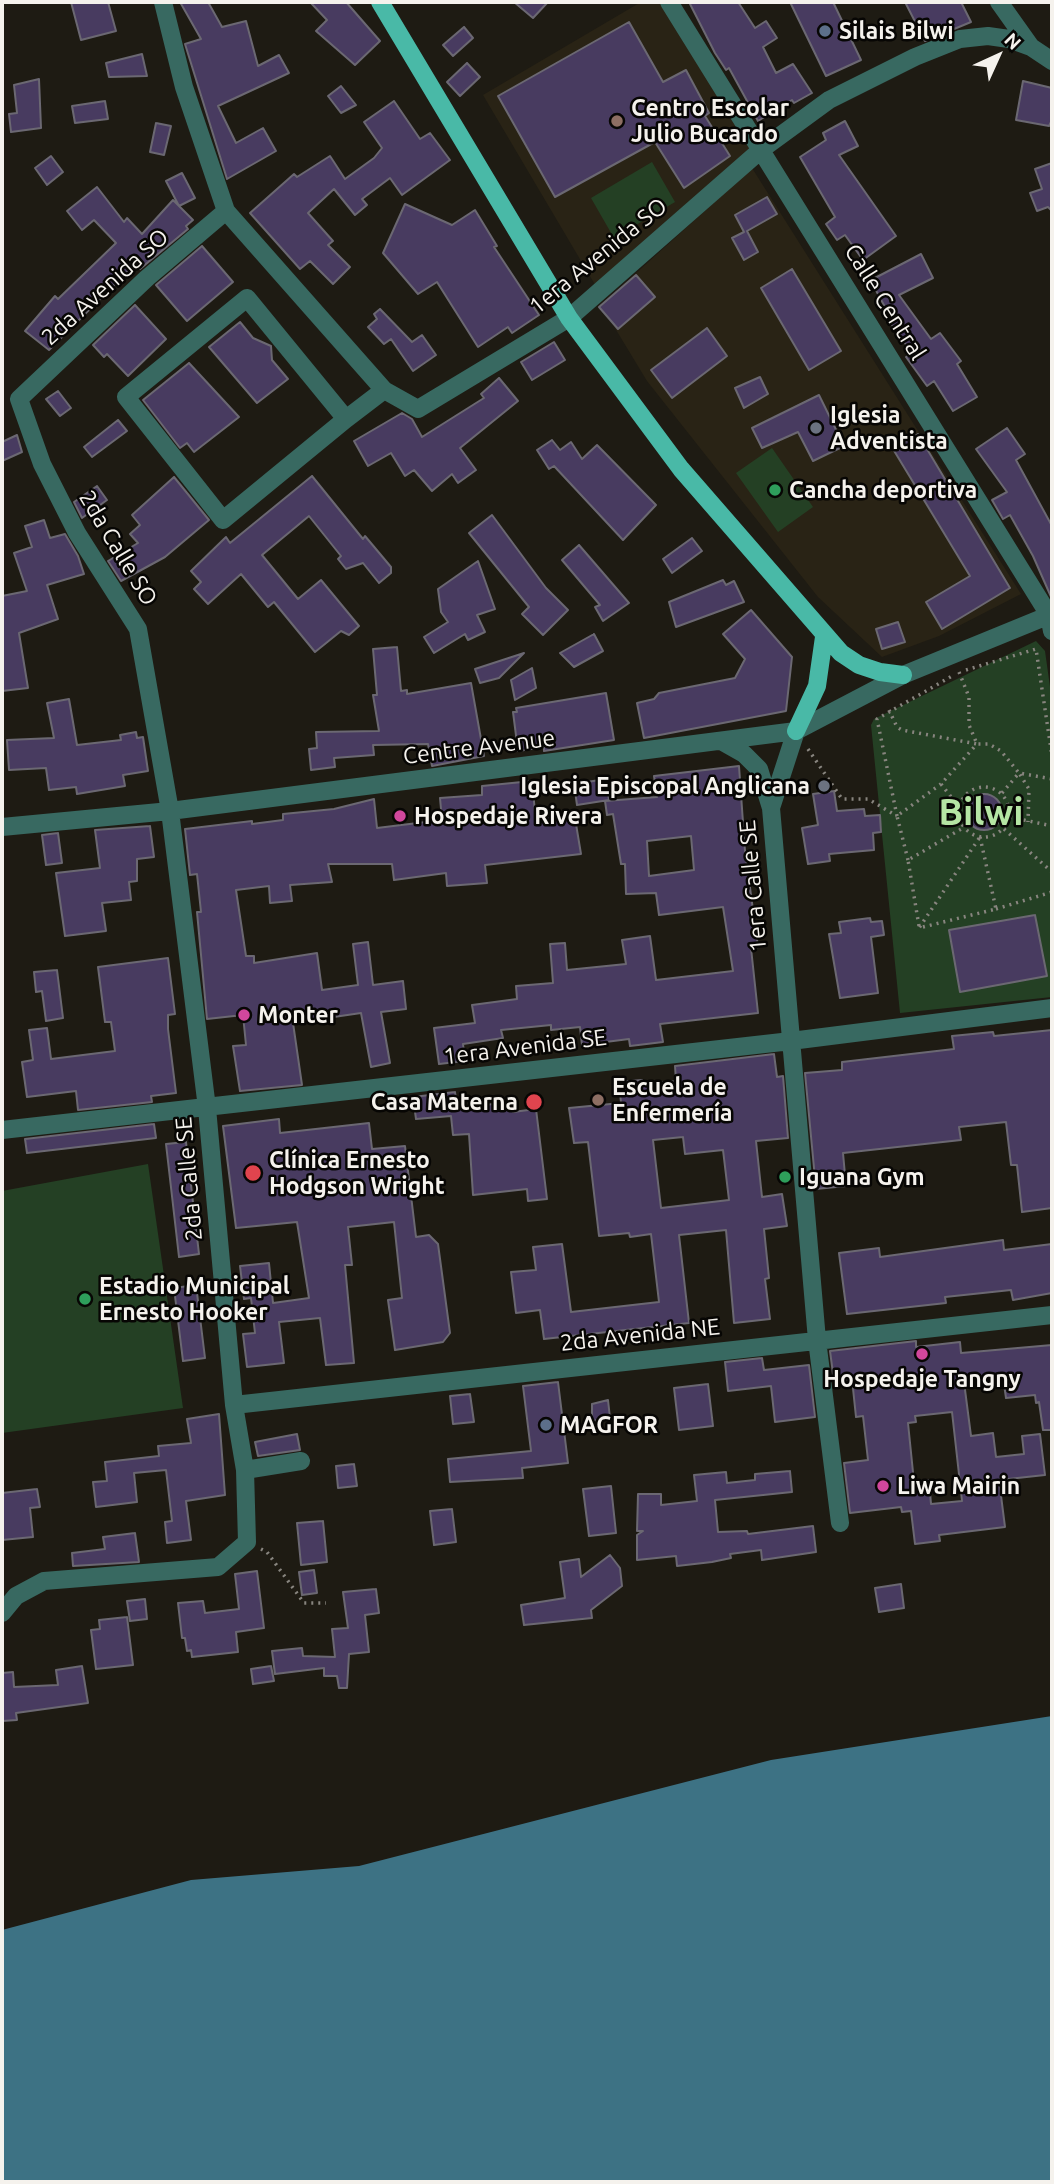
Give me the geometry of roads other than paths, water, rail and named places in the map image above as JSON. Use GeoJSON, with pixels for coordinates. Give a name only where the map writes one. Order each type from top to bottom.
{"type":"FeatureCollection","features":[{"type":"Feature","properties":{"kind":"main road"},"geometry":{"type":"LineString","coordinates":[[380,2],[569,318],[681,469],[824,637],[859,665],[903,675]]}},
{"type":"Feature","properties":{"kind":"main road"},"geometry":{"type":"LineString","coordinates":[[796,731],[817,686],[824,637]]}},
{"type":"Feature","properties":{"kind":"street"},"geometry":{"type":"LineString","coordinates":[[163,2],[184,87],[226,211],[384,390],[223,520],[126,397],[247,298],[346,419]]}},
{"type":"Feature","properties":{"kind":"street","name":"Calle Central"},"geometry":{"type":"LineString","coordinates":[[669,2],[1051,620]]}},
{"type":"Feature","properties":{"kind":"street"},"geometry":{"type":"LineString","coordinates":[[999,2],[1031,47],[1052,61]]}},
{"type":"Feature","properties":{"kind":"street","name":"1era Avenida SO"},"geometry":{"type":"LineString","coordinates":[[384,390],[418,409],[569,318],[762,149],[829,100],[915,57],[960,39],[988,36],[1031,47]]}},
{"type":"Feature","properties":{"kind":"street","name":"2da Avenida SO"},"geometry":{"type":"LineString","coordinates":[[19,399],[147,278],[226,211]]}},
{"type":"Feature","properties":{"kind":"street","name":"2da Calle SO"},"geometry":{"type":"LineString","coordinates":[[19,399],[42,464],[77,533],[138,629],[170,811]]}},
{"type":"Feature","properties":{"kind":"street"},"geometry":{"type":"LineString","coordinates":[[796,731],[903,675],[1051,620]]}},
{"type":"Feature","properties":{"kind":"street","name":"Centre Avenue"},"geometry":{"type":"LineString","coordinates":[[2,827],[170,811],[796,731]]}},
{"type":"Feature","properties":{"kind":"street","name":"1era Calle SE"},"geometry":{"type":"LineString","coordinates":[[796,731],[771,808],[817,1340],[840,1523]]}},
{"type":"Feature","properties":{"kind":"street"},"geometry":{"type":"LineString","coordinates":[[721,741],[744,754],[759,769],[771,808]]}},
{"type":"Feature","properties":{"kind":"street","name":"2da Calle SE"},"geometry":{"type":"LineString","coordinates":[[2,1613],[16,1596],[44,1581],[218,1567],[247,1542],[246,1470],[234,1405],[207,1108],[170,811]]}},
{"type":"Feature","properties":{"kind":"street","name":"1era Avenida SE"},"geometry":{"type":"LineString","coordinates":[[2,1130],[791,1041],[1052,1007]]}},
{"type":"Feature","properties":{"kind":"street","name":"2da Avenida NE"},"geometry":{"type":"LineString","coordinates":[[234,1405],[1052,1315]]}},
{"type":"Feature","properties":{"kind":"street"},"geometry":{"type":"LineString","coordinates":[[246,1470],[301,1461]]}},
{"type":"Feature","properties":{"kind":"water"},"geometry":{"type":"Polygon","coordinates":[[[1052,1716],[1052,2182],[2,2182],[2,1930],[191,1880],[359,1866],[771,1760],[1052,1716]]]}},
{"type":"Feature","properties":{"kind":"place","name":"Silais Bilwi"},"geometry":{"type":"Point","coordinates":[825,31]}},
{"type":"Feature","properties":{"kind":"place","name":"Centro Escolar Julio Bucardo"},"geometry":{"type":"Point","coordinates":[617,121]}},
{"type":"Feature","properties":{"kind":"place","name":"Iglesia Adventista"},"geometry":{"type":"Point","coordinates":[816,428]}},
{"type":"Feature","properties":{"kind":"place","name":"Cancha deportiva"},"geometry":{"type":"Point","coordinates":[775,490]}},
{"type":"Feature","properties":{"kind":"place","name":"Iglesia Episcopal Anglicana"},"geometry":{"type":"Point","coordinates":[824,786]}},
{"type":"Feature","properties":{"kind":"place","name":"Hospedaje Rivera"},"geometry":{"type":"Point","coordinates":[400,816]}},
{"type":"Feature","properties":{"kind":"place","name":"Monter"},"geometry":{"type":"Point","coordinates":[244,1015]}},
{"type":"Feature","properties":{"kind":"place","name":"Escuela de Enfermería"},"geometry":{"type":"Point","coordinates":[598,1100]}},
{"type":"Feature","properties":{"kind":"place","name":"Casa Materna"},"geometry":{"type":"Point","coordinates":[534,1102]}},
{"type":"Feature","properties":{"kind":"place","name":"Clínica Ernesto Hodgson Wright"},"geometry":{"type":"Point","coordinates":[253,1173]}},
{"type":"Feature","properties":{"kind":"place","name":"Iguana Gym"},"geometry":{"type":"Point","coordinates":[785,1177]}},
{"type":"Feature","properties":{"kind":"place","name":"Estadio Municipal Ernesto Hooker"},"geometry":{"type":"Point","coordinates":[85,1299]}},
{"type":"Feature","properties":{"kind":"place","name":"Hospedaje Tangny"},"geometry":{"type":"Point","coordinates":[922,1354]}},
{"type":"Feature","properties":{"kind":"place","name":"MAGFOR"},"geometry":{"type":"Point","coordinates":[546,1425]}},
{"type":"Feature","properties":{"kind":"place","name":"Liwa Mairin"},"geometry":{"type":"Point","coordinates":[883,1486]}},
{"type":"Feature","properties":{"kind":"district","name":"Bilwi"},"geometry":{"type":"Point","coordinates":[981,813]}}]}
